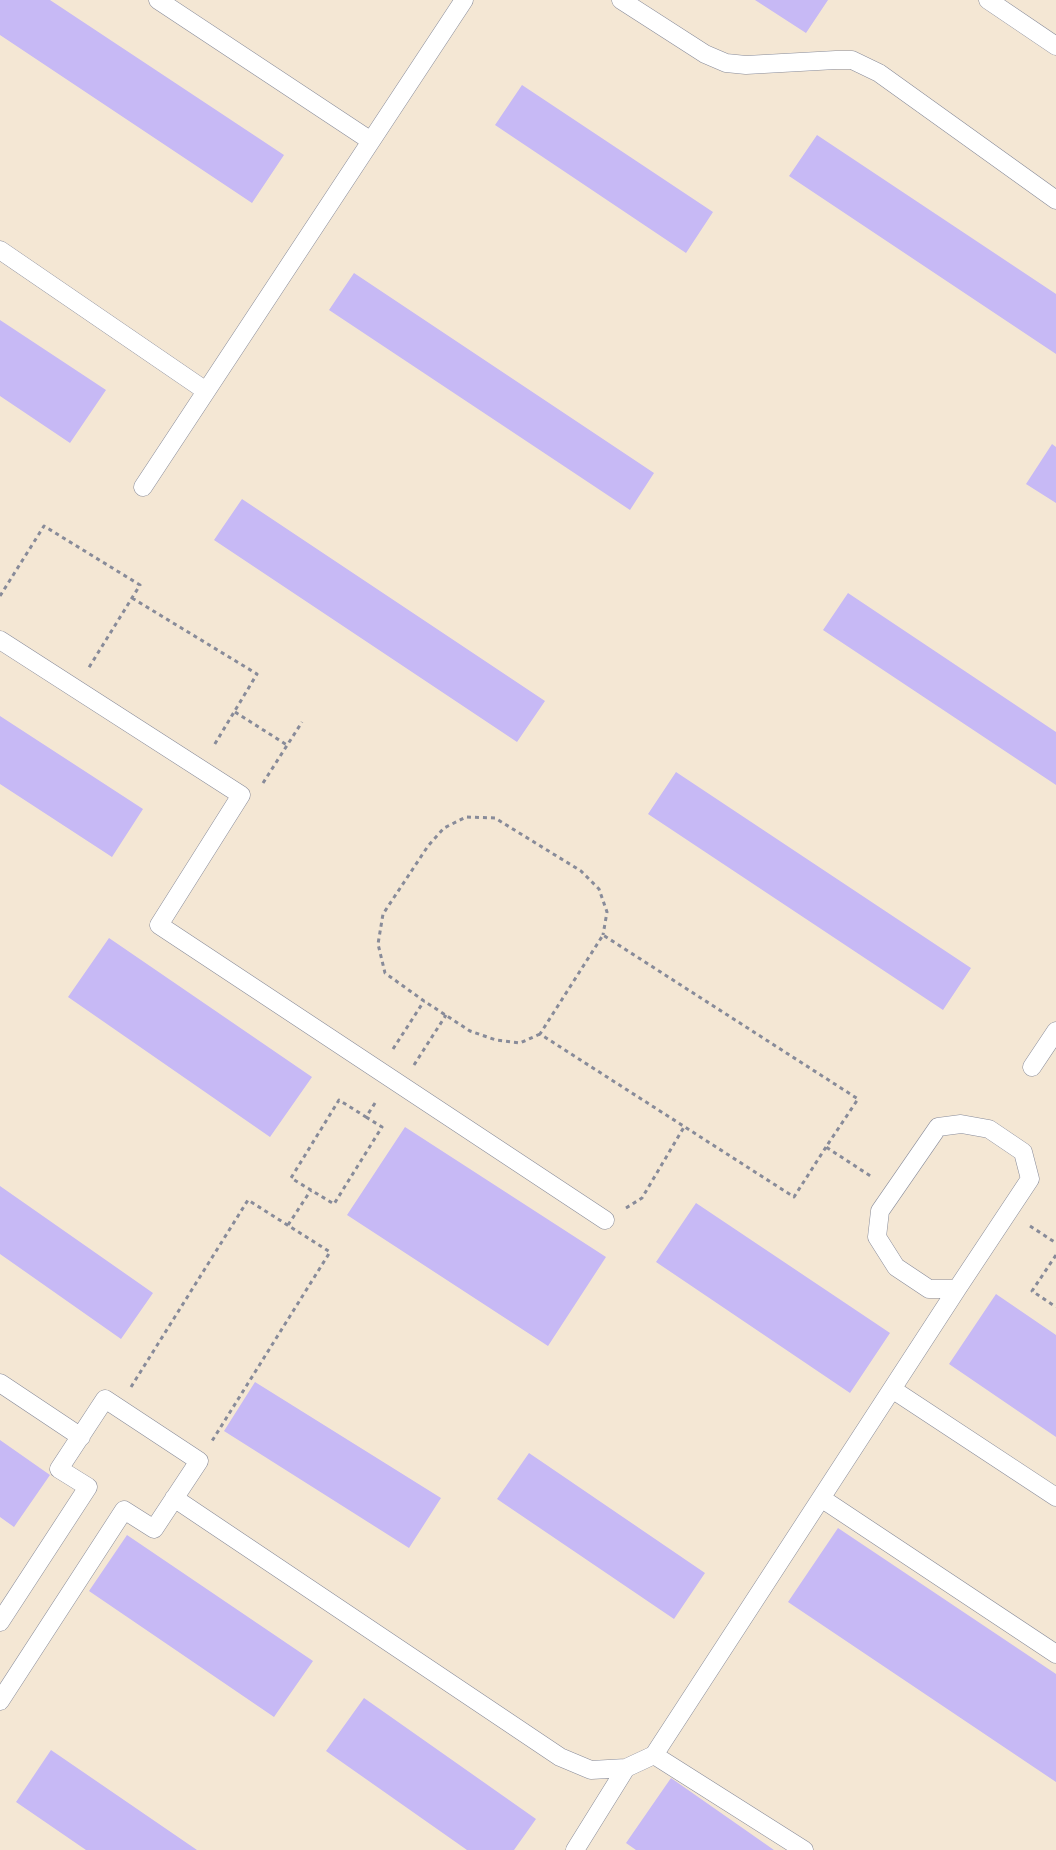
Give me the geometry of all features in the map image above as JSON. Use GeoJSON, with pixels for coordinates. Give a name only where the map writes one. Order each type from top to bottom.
{"type":"FeatureCollection","features":[{"type":"Feature","properties":{"kind":"lane"},"geometry":{"type":"LineString","coordinates":[[158,0],[372,141]]}},
{"type":"Feature","properties":{"kind":"lane"},"geometry":{"type":"LineString","coordinates":[[143,487],[464,0]]}},
{"type":"Feature","properties":{"kind":"lane"},"geometry":{"type":"LineString","coordinates":[[621,0],[705,54],[726,63],[852,60],[879,73],[1056,200]]}},
{"type":"Feature","properties":{"kind":"lane"},"geometry":{"type":"LineString","coordinates":[[988,0],[1014,7],[1056,46]]}},
{"type":"Feature","properties":{"kind":"lane"},"geometry":{"type":"LineString","coordinates":[[0,250],[206,391]]}},
{"type":"Feature","properties":{"kind":"lane"},"geometry":{"type":"LineString","coordinates":[[0,640],[241,795],[159,925],[605,1220]]}},
{"type":"Feature","properties":{"kind":"lane"},"geometry":{"type":"LineString","coordinates":[[1032,1067],[1056,1032]]}},
{"type":"Feature","properties":{"kind":"lane"},"geometry":{"type":"LineString","coordinates":[[174,1498],[560,1756],[591,1770],[626,1768],[654,1754],[1030,1179],[1023,1152],[989,1129],[961,1124],[938,1127],[880,1211],[877,1237],[896,1268],[929,1289],[957,1289]]}},
{"type":"Feature","properties":{"kind":"lane"},"geometry":{"type":"LineString","coordinates":[[0,1383],[81,1437]]}},
{"type":"Feature","properties":{"kind":"lane"},"geometry":{"type":"LineString","coordinates":[[892,1389],[1056,1497]]}},
{"type":"Feature","properties":{"kind":"lane"},"geometry":{"type":"LineString","coordinates":[[0,1622],[88,1487],[59,1469],[105,1399],[199,1460],[154,1529],[124,1510],[0,1701]]}},
{"type":"Feature","properties":{"kind":"lane"},"geometry":{"type":"LineString","coordinates":[[821,1498],[1056,1654]]}},
{"type":"Feature","properties":{"kind":"lane"},"geometry":{"type":"LineString","coordinates":[[654,1754],[804,1850]]}},
{"type":"Feature","properties":{"kind":"lane"},"geometry":{"type":"LineString","coordinates":[[575,1850],[626,1768]]}},
{"type":"Feature","properties":{"kind":"path"},"geometry":{"type":"LineString","coordinates":[[0,596],[44,526],[140,585],[76,689]]}},
{"type":"Feature","properties":{"kind":"path"},"geometry":{"type":"LineString","coordinates":[[132,598],[258,674],[200,769]]}},
{"type":"Feature","properties":{"kind":"path"},"geometry":{"type":"LineString","coordinates":[[235,712],[287,745]]}},
{"type":"Feature","properties":{"kind":"path"},"geometry":{"type":"LineString","coordinates":[[241,795],[258,791],[302,722]]}},
{"type":"Feature","properties":{"kind":"path"},"geometry":{"type":"LineString","coordinates":[[466,817],[495,818],[581,871],[599,890],[607,912],[603,936],[540,1034],[520,1043],[496,1040],[470,1031],[424,1002],[385,972],[378,944],[383,914],[428,846],[444,828],[466,817]]}},
{"type":"Feature","properties":{"kind":"path"},"geometry":{"type":"LineString","coordinates":[[540,1034],[794,1197],[858,1099],[603,936]]}},
{"type":"Feature","properties":{"kind":"path"},"geometry":{"type":"LineString","coordinates":[[366,1117],[390,1078],[424,1002]]}},
{"type":"Feature","properties":{"kind":"path"},"geometry":{"type":"LineString","coordinates":[[390,1078],[446,1015]]}},
{"type":"Feature","properties":{"kind":"path"},"geometry":{"type":"LineString","coordinates":[[339,1100],[366,1117],[382,1127],[334,1204],[291,1178],[339,1100]]}},
{"type":"Feature","properties":{"kind":"path"},"geometry":{"type":"LineString","coordinates":[[605,1220],[642,1198],[684,1126]]}},
{"type":"Feature","properties":{"kind":"path"},"geometry":{"type":"LineString","coordinates":[[826,1148],[894,1191]]}},
{"type":"Feature","properties":{"kind":"path"},"geometry":{"type":"LineString","coordinates":[[288,1225],[311,1190]]}},
{"type":"Feature","properties":{"kind":"path"},"geometry":{"type":"LineString","coordinates":[[118,1408],[248,1200],[288,1225],[330,1252],[199,1460]]}},
{"type":"Feature","properties":{"kind":"path"},"geometry":{"type":"LineString","coordinates":[[1009,1212],[1056,1243]]}},
{"type":"Feature","properties":{"kind":"path"},"geometry":{"type":"LineString","coordinates":[[1056,1255],[1032,1291],[1056,1307]]}},
{"type":"Feature","properties":{"kind":"building"},"geometry":{"type":"Polygon","coordinates":[[[0,0],[50,0],[284,155],[252,203],[0,35],[0,0]]]}},
{"type":"Feature","properties":{"kind":"building"},"geometry":{"type":"Polygon","coordinates":[[[755,0],[828,0],[806,33],[755,0]]]}},
{"type":"Feature","properties":{"kind":"building"},"geometry":{"type":"Polygon","coordinates":[[[522,85],[713,212],[686,253],[495,125],[522,85]]]}},
{"type":"Feature","properties":{"kind":"building"},"geometry":{"type":"Polygon","coordinates":[[[817,135],[1056,294],[1056,354],[789,176],[817,135]]]}},
{"type":"Feature","properties":{"kind":"building"},"geometry":{"type":"Polygon","coordinates":[[[354,273],[654,473],[630,510],[329,310],[354,273]]]}},
{"type":"Feature","properties":{"kind":"building"},"geometry":{"type":"Polygon","coordinates":[[[0,320],[106,390],[70,443],[0,396],[0,320]]]}},
{"type":"Feature","properties":{"kind":"building"},"geometry":{"type":"Polygon","coordinates":[[[1052,444],[1056,447],[1056,503],[1026,484],[1052,444]]]}},
{"type":"Feature","properties":{"kind":"building"},"geometry":{"type":"Polygon","coordinates":[[[242,499],[545,701],[517,742],[214,540],[242,499]]]}},
{"type":"Feature","properties":{"kind":"building"},"geometry":{"type":"Polygon","coordinates":[[[848,593],[1056,732],[1056,785],[823,630],[848,593]]]}},
{"type":"Feature","properties":{"kind":"building"},"geometry":{"type":"Polygon","coordinates":[[[0,716],[143,809],[112,857],[0,784],[0,716]]]}},
{"type":"Feature","properties":{"kind":"building"},"geometry":{"type":"Polygon","coordinates":[[[676,772],[971,968],[943,1010],[648,814],[676,772]]]}},
{"type":"Feature","properties":{"kind":"building"},"geometry":{"type":"Polygon","coordinates":[[[109,938],[312,1077],[270,1137],[68,997],[109,938]]]}},
{"type":"Feature","properties":{"kind":"building"},"geometry":{"type":"Polygon","coordinates":[[[405,1127],[606,1257],[548,1346],[347,1215],[405,1127]]]}},
{"type":"Feature","properties":{"kind":"building"},"geometry":{"type":"Polygon","coordinates":[[[0,1186],[153,1293],[121,1339],[0,1254],[0,1186]]]}},
{"type":"Feature","properties":{"kind":"building"},"geometry":{"type":"Polygon","coordinates":[[[696,1203],[890,1333],[850,1393],[656,1262],[696,1203]]]}},
{"type":"Feature","properties":{"kind":"building"},"geometry":{"type":"Polygon","coordinates":[[[996,1294],[1056,1335],[1056,1437],[949,1364],[996,1294]]]}},
{"type":"Feature","properties":{"kind":"building"},"geometry":{"type":"Polygon","coordinates":[[[255,1382],[441,1498],[409,1548],[224,1431],[255,1382]]]}},
{"type":"Feature","properties":{"kind":"building"},"geometry":{"type":"Polygon","coordinates":[[[0,1440],[50,1475],[14,1527],[0,1517],[0,1440]]]}},
{"type":"Feature","properties":{"kind":"building"},"geometry":{"type":"Polygon","coordinates":[[[529,1453],[705,1573],[674,1619],[497,1499],[529,1453]]]}},
{"type":"Feature","properties":{"kind":"building"},"geometry":{"type":"Polygon","coordinates":[[[838,1528],[1056,1674],[1056,1782],[788,1602],[838,1528]]]}},
{"type":"Feature","properties":{"kind":"building"},"geometry":{"type":"Polygon","coordinates":[[[127,1535],[313,1661],[274,1717],[89,1591],[127,1535]]]}},
{"type":"Feature","properties":{"kind":"building"},"geometry":{"type":"Polygon","coordinates":[[[364,1698],[536,1819],[514,1850],[467,1850],[326,1751],[364,1698]]]}},
{"type":"Feature","properties":{"kind":"building"},"geometry":{"type":"Polygon","coordinates":[[[51,1750],[197,1850],[86,1850],[16,1802],[51,1750]]]}},
{"type":"Feature","properties":{"kind":"building"},"geometry":{"type":"Polygon","coordinates":[[[671,1778],[774,1850],[636,1850],[626,1843],[671,1778]]]}}]}
